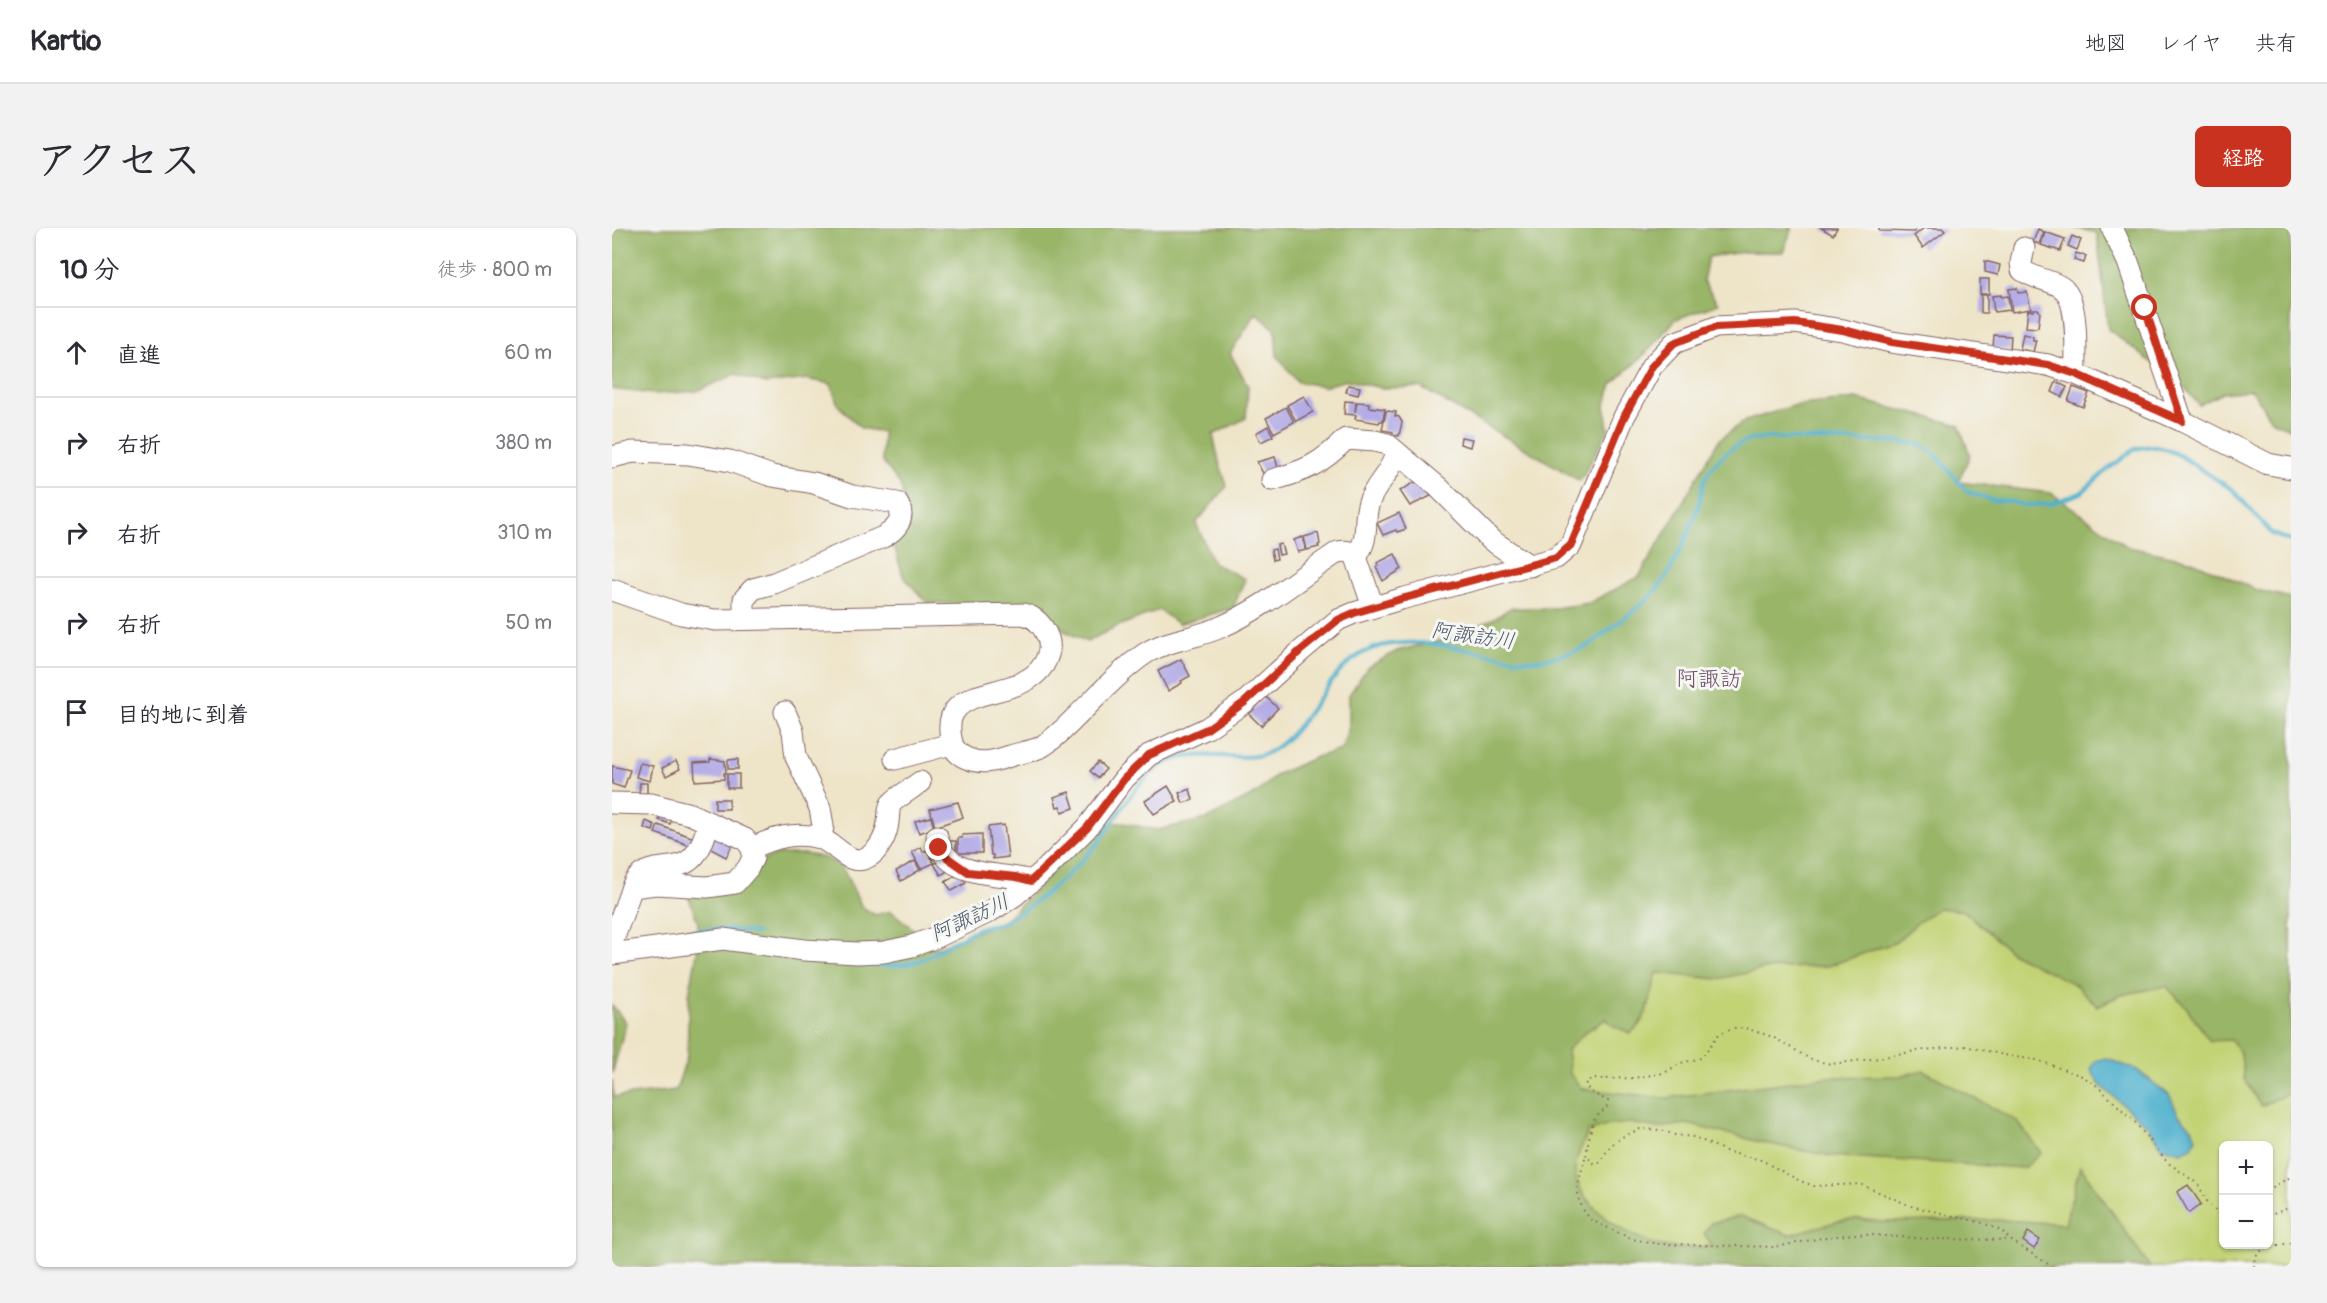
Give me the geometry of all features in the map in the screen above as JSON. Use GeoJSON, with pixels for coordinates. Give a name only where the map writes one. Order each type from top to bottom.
{"type":"FeatureCollection","features":[{"type":"Feature","properties":{"kind":"street"},"geometry":{"type":"LineString","coordinates":[[2112,228],[2128,262],[2182,421]]}},
{"type":"Feature","properties":{"kind":"street"},"geometry":{"type":"LineString","coordinates":[[2024,248],[2022,270],[2031,277],[2064,288],[2071,297],[2074,313],[2076,374]]}},
{"type":"Feature","properties":{"kind":"street"},"geometry":{"type":"LineString","coordinates":[[612,954],[723,939],[804,950],[884,952],[912,946],[963,926],[1014,896],[1031,881],[1087,828],[1124,779],[1149,755],[1207,729],[1245,702],[1300,651],[1338,620],[1373,607],[1556,558],[1571,545],[1624,417],[1652,366],[1674,343],[1701,331],[1737,325],[1795,323],[1843,330],[1892,342],[2048,365],[2076,374],[2182,421],[2268,464],[2291,468]]}},
{"type":"Feature","properties":{"kind":"street"},"geometry":{"type":"LineString","coordinates":[[1272,480],[1300,472],[1329,457],[1346,439],[1387,444],[1438,487],[1491,540],[1530,566]]}},
{"type":"Feature","properties":{"kind":"street"},"geometry":{"type":"LineString","coordinates":[[612,456],[644,452],[730,461],[772,476],[814,483],[852,496],[897,503],[900,507],[899,523],[894,530],[883,537],[774,583],[753,589],[744,599],[744,618]]}},
{"type":"Feature","properties":{"kind":"street"},"geometry":{"type":"LineString","coordinates":[[1356,557],[1364,546],[1369,504],[1394,463],[1396,453]]}},
{"type":"Feature","properties":{"kind":"street"},"geometry":{"type":"LineString","coordinates":[[612,590],[699,618],[716,620],[1023,614],[1034,617],[1045,630],[1049,640],[1050,651],[1040,670],[1020,683],[968,700],[957,708],[950,718],[951,744],[957,754],[981,763],[1040,747],[1058,735],[1131,664],[1148,652],[1213,630],[1252,612],[1338,552],[1346,550],[1356,557],[1373,607]]}},
{"type":"Feature","properties":{"kind":"street"},"geometry":{"type":"LineString","coordinates":[[785,712],[794,731],[796,757],[820,808],[823,826],[821,838]]}},
{"type":"Feature","properties":{"kind":"street"},"geometry":{"type":"LineString","coordinates":[[895,759],[951,744]]}},
{"type":"Feature","properties":{"kind":"street"},"geometry":{"type":"LineString","coordinates":[[752,848],[775,838],[792,835],[821,838],[853,860],[869,857],[884,840],[890,806],[896,798],[907,794],[920,782]]}},
{"type":"Feature","properties":{"kind":"street"},"geometry":{"type":"LineString","coordinates":[[612,803],[668,807],[745,839],[752,848],[753,858],[735,883],[707,887],[656,884],[632,887]]}},
{"type":"Feature","properties":{"kind":"street"},"geometry":{"type":"LineString","coordinates":[[612,944],[636,878],[647,871],[685,863],[694,857],[709,823]]}},
{"type":"Feature","properties":{"kind":"street"},"geometry":{"type":"LineString","coordinates":[[937,836],[939,848],[948,858],[968,872],[1016,877],[1031,881]]}},
{"type":"Feature","properties":{"kind":"path"},"geometry":{"type":"LineString","coordinates":[[2010,1240],[1931,1239],[1856,1234],[1826,1237],[1776,1247],[1659,1244],[1632,1239],[1591,1220],[1579,1200],[1577,1188],[1594,1120],[1608,1105],[1608,1101],[1591,1092],[1585,1084],[1588,1080],[1634,1078],[1664,1073],[1681,1063],[1701,1058],[1719,1034],[1726,1030],[1745,1028],[1786,1043],[1812,1060],[1831,1064],[1965,1046],[2037,1060],[2088,1078],[2134,1121],[2166,1162],[2198,1184],[2207,1201],[2219,1214]]}},
{"type":"Feature","properties":{"kind":"path"},"geometry":{"type":"LineString","coordinates":[[1586,1156],[1595,1164],[1599,1163],[1607,1149],[1622,1137],[1640,1129],[1661,1130],[1675,1135],[1694,1137],[1728,1152],[1761,1160],[1814,1186],[1852,1183],[1871,1187],[1911,1206],[1983,1222],[2002,1231],[2010,1240],[2053,1267]]}},
{"type":"Feature","properties":{"kind":"path"},"geometry":{"type":"LineString","coordinates":[[2273,1188],[2291,1177]]}},
{"type":"Feature","properties":{"kind":"path"},"geometry":{"type":"LineString","coordinates":[[2273,1214],[2291,1207]]}},
{"type":"Feature","properties":{"kind":"path"},"geometry":{"type":"LineString","coordinates":[[2254,1267],[2255,1256],[2261,1250],[2291,1243]]}},
{"type":"Feature","properties":{"kind":"green space"},"geometry":{"type":"Polygon","coordinates":[[[612,228],[1792,228],[1783,252],[1743,252],[1708,257],[1703,281],[1718,304],[1676,319],[1645,354],[1612,384],[1605,405],[1608,430],[1580,481],[1420,387],[1382,388],[1346,380],[1325,386],[1298,382],[1277,356],[1275,329],[1256,313],[1230,353],[1248,386],[1246,418],[1213,435],[1227,486],[1196,523],[1213,563],[1245,579],[1233,608],[1178,624],[1159,610],[1113,628],[1087,642],[1065,631],[1036,605],[927,603],[903,576],[894,545],[908,514],[900,484],[882,461],[883,432],[861,428],[838,405],[831,384],[806,379],[766,384],[736,374],[697,391],[654,394],[612,389],[612,228]]]}},
{"type":"Feature","properties":{"kind":"green space"},"geometry":{"type":"Polygon","coordinates":[[[2075,228],[2291,228],[2291,430],[2271,420],[2252,390],[2222,393],[2199,405],[2184,387],[2108,329],[2097,233],[2075,228]]]}},
{"type":"Feature","properties":{"kind":"green space"},"geometry":{"type":"Polygon","coordinates":[[[1856,399],[1959,425],[1970,455],[1958,482],[2051,493],[2128,547],[2190,560],[2257,590],[2291,598],[2291,1092],[2261,1106],[2244,1079],[2241,1054],[2231,1040],[2210,1041],[2187,1008],[2166,986],[2121,995],[2097,1006],[2076,985],[2012,953],[1964,911],[1939,908],[1918,922],[1896,942],[1828,966],[1765,969],[1718,979],[1657,973],[1645,1014],[1636,1028],[1630,1033],[1614,1026],[1606,1019],[1585,1032],[1567,1050],[1570,1074],[1582,1089],[1666,1098],[1827,1077],[1900,1076],[1923,1070],[2017,1121],[2041,1153],[2024,1168],[1831,1156],[1687,1124],[1658,1128],[1630,1123],[1609,1125],[1588,1132],[1575,1167],[1577,1182],[1597,1210],[1627,1232],[1661,1246],[1684,1248],[1712,1246],[1704,1233],[1711,1223],[1741,1216],[1789,1235],[1839,1221],[1860,1219],[1882,1222],[2004,1220],[2065,1224],[2080,1166],[2150,1267],[612,1267],[612,1079],[614,1097],[676,1090],[687,1057],[689,995],[697,953],[698,922],[686,890],[779,854],[806,854],[826,858],[842,867],[862,907],[875,915],[891,911],[936,948],[1005,920],[1102,822],[1123,823],[1157,830],[1207,819],[1257,793],[1278,774],[1316,757],[1341,750],[1349,727],[1349,695],[1368,667],[1397,651],[1455,637],[1497,617],[1510,608],[1555,608],[1589,603],[1639,577],[1719,440],[1743,422],[1793,406],[1856,399]]]}},
{"type":"Feature","properties":{"kind":"green space"},"geometry":{"type":"Polygon","coordinates":[[[1347,799],[2291,929],[2291,1267],[1193,1267],[1347,799]]]}},
{"type":"Feature","properties":{"kind":"green space"},"geometry":{"type":"Polygon","coordinates":[[[612,1005],[626,1023],[612,1074],[612,1005]]]}},
{"type":"Feature","properties":{"kind":"water"},"geometry":{"type":"Polygon","coordinates":[[[2105,1058],[2137,1070],[2169,1095],[2179,1115],[2192,1128],[2196,1138],[2192,1147],[2181,1152],[2162,1147],[2147,1125],[2100,1085],[2091,1070],[2095,1061],[2105,1058]]]}},
{"type":"Feature","properties":{"kind":"building"},"geometry":{"type":"Polygon","coordinates":[[[1821,228],[1837,228],[1833,235],[1821,228]]]}},
{"type":"Feature","properties":{"kind":"building"},"geometry":{"type":"Polygon","coordinates":[[[1879,228],[1915,228],[1915,232],[1879,231],[1879,228]]]}},
{"type":"Feature","properties":{"kind":"building"},"geometry":{"type":"Polygon","coordinates":[[[1924,228],[1942,228],[1945,231],[1923,248],[1914,236],[1924,228]]]}},
{"type":"Feature","properties":{"kind":"building"},"geometry":{"type":"Polygon","coordinates":[[[2038,229],[2044,232],[2039,244],[2033,242],[2038,229]]]}},
{"type":"Feature","properties":{"kind":"building"},"geometry":{"type":"Polygon","coordinates":[[[2045,232],[2065,239],[2060,251],[2041,245],[2045,232]]]}},
{"type":"Feature","properties":{"kind":"building"},"geometry":{"type":"Polygon","coordinates":[[[2072,236],[2081,240],[2077,250],[2068,246],[2072,236]]]}},
{"type":"Feature","properties":{"kind":"building"},"geometry":{"type":"Polygon","coordinates":[[[2076,253],[2086,256],[2084,263],[2074,260],[2076,253]]]}},
{"type":"Feature","properties":{"kind":"building"},"geometry":{"type":"Polygon","coordinates":[[[1985,261],[2000,265],[1998,275],[1985,272],[1985,261]]]}},
{"type":"Feature","properties":{"kind":"building"},"geometry":{"type":"Polygon","coordinates":[[[1980,279],[1989,279],[1989,294],[1980,294],[1980,279]]]}},
{"type":"Feature","properties":{"kind":"building"},"geometry":{"type":"Polygon","coordinates":[[[2017,288],[2018,293],[2027,292],[2031,309],[2012,312],[2009,289],[2017,288]]]}},
{"type":"Feature","properties":{"kind":"building"},"geometry":{"type":"Polygon","coordinates":[[[1981,295],[1987,295],[1987,313],[1981,313],[1981,295]]]}},
{"type":"Feature","properties":{"kind":"building"},"geometry":{"type":"Polygon","coordinates":[[[2001,295],[2001,297],[2008,296],[2010,310],[1994,312],[1992,296],[2001,295]]]}},
{"type":"Feature","properties":{"kind":"building"},"geometry":{"type":"Polygon","coordinates":[[[2033,309],[2038,309],[2040,312],[2038,327],[2026,327],[2028,310],[2033,311],[2033,309]]]}},
{"type":"Feature","properties":{"kind":"building"},"geometry":{"type":"Polygon","coordinates":[[[2023,334],[2033,336],[2033,340],[2036,340],[2033,352],[2020,349],[2023,334]]]}},
{"type":"Feature","properties":{"kind":"building"},"geometry":{"type":"Polygon","coordinates":[[[1994,335],[2011,336],[2010,350],[1993,348],[1994,335]]]}},
{"type":"Feature","properties":{"kind":"building"},"geometry":{"type":"Polygon","coordinates":[[[2056,382],[2067,387],[2062,397],[2052,392],[2056,382]]]}},
{"type":"Feature","properties":{"kind":"building"},"geometry":{"type":"Polygon","coordinates":[[[1348,385],[1360,387],[1358,395],[1346,392],[1348,385]]]}},
{"type":"Feature","properties":{"kind":"building"},"geometry":{"type":"Polygon","coordinates":[[[2073,387],[2089,393],[2083,407],[2068,401],[2073,387]]]}},
{"type":"Feature","properties":{"kind":"building"},"geometry":{"type":"Polygon","coordinates":[[[1304,396],[1313,412],[1296,421],[1287,405],[1304,396]]]}},
{"type":"Feature","properties":{"kind":"building"},"geometry":{"type":"Polygon","coordinates":[[[1345,401],[1356,402],[1355,412],[1357,402],[1369,403],[1369,407],[1385,409],[1383,421],[1379,423],[1355,419],[1356,415],[1344,414],[1345,401]]]}},
{"type":"Feature","properties":{"kind":"building"},"geometry":{"type":"Polygon","coordinates":[[[1286,407],[1294,422],[1274,433],[1266,418],[1286,407]]]}},
{"type":"Feature","properties":{"kind":"building"},"geometry":{"type":"Polygon","coordinates":[[[1386,411],[1396,412],[1395,416],[1399,417],[1402,422],[1399,436],[1382,430],[1386,411]]]}},
{"type":"Feature","properties":{"kind":"building"},"geometry":{"type":"Polygon","coordinates":[[[1268,426],[1273,436],[1261,442],[1256,433],[1268,426]]]}},
{"type":"Feature","properties":{"kind":"building"},"geometry":{"type":"Polygon","coordinates":[[[1461,437],[1472,439],[1470,447],[1460,444],[1461,437]]]}},
{"type":"Feature","properties":{"kind":"building"},"geometry":{"type":"Polygon","coordinates":[[[1275,457],[1279,471],[1264,475],[1257,462],[1275,457]]]}},
{"type":"Feature","properties":{"kind":"building"},"geometry":{"type":"Polygon","coordinates":[[[1420,479],[1431,496],[1410,506],[1400,491],[1420,479]]]}},
{"type":"Feature","properties":{"kind":"building"},"geometry":{"type":"Polygon","coordinates":[[[1399,513],[1406,529],[1383,535],[1377,523],[1399,513]]]}},
{"type":"Feature","properties":{"kind":"building"},"geometry":{"type":"Polygon","coordinates":[[[1318,533],[1319,547],[1307,550],[1304,537],[1318,533]]]}},
{"type":"Feature","properties":{"kind":"building"},"geometry":{"type":"Polygon","coordinates":[[[1302,537],[1306,550],[1298,552],[1294,540],[1302,537]]]}},
{"type":"Feature","properties":{"kind":"building"},"geometry":{"type":"Polygon","coordinates":[[[1281,544],[1284,554],[1279,555],[1277,545],[1281,544]]]}},
{"type":"Feature","properties":{"kind":"building"},"geometry":{"type":"Polygon","coordinates":[[[1275,549],[1277,559],[1273,560],[1271,550],[1275,549]]]}},
{"type":"Feature","properties":{"kind":"building"},"geometry":{"type":"Polygon","coordinates":[[[1395,554],[1402,569],[1383,581],[1376,567],[1377,563],[1395,554]]]}},
{"type":"Feature","properties":{"kind":"building"},"geometry":{"type":"Polygon","coordinates":[[[1181,659],[1190,676],[1168,691],[1158,671],[1181,659]]]}},
{"type":"Feature","properties":{"kind":"building"},"geometry":{"type":"Polygon","coordinates":[[[1266,697],[1278,708],[1261,726],[1249,714],[1266,697]]]}},
{"type":"Feature","properties":{"kind":"building"},"geometry":{"type":"Polygon","coordinates":[[[710,759],[725,761],[724,779],[695,781],[694,763],[710,762],[710,759]]]}},
{"type":"Feature","properties":{"kind":"building"},"geometry":{"type":"Polygon","coordinates":[[[738,759],[738,769],[728,769],[728,760],[738,759]]]}},
{"type":"Feature","properties":{"kind":"building"},"geometry":{"type":"Polygon","coordinates":[[[676,761],[680,769],[666,776],[662,768],[676,761]]]}},
{"type":"Feature","properties":{"kind":"building"},"geometry":{"type":"Polygon","coordinates":[[[1098,762],[1106,769],[1098,778],[1090,771],[1098,762]]]}},
{"type":"Feature","properties":{"kind":"building"},"geometry":{"type":"Polygon","coordinates":[[[640,763],[653,766],[650,781],[636,777],[640,763]]]}},
{"type":"Feature","properties":{"kind":"building"},"geometry":{"type":"Polygon","coordinates":[[[612,766],[630,770],[624,788],[612,784],[612,766]]]}},
{"type":"Feature","properties":{"kind":"building"},"geometry":{"type":"Polygon","coordinates":[[[727,774],[739,774],[739,788],[727,788],[727,774]]]}},
{"type":"Feature","properties":{"kind":"building"},"geometry":{"type":"Polygon","coordinates":[[[640,783],[647,783],[647,795],[639,794],[640,783]]]}},
{"type":"Feature","properties":{"kind":"building"},"geometry":{"type":"Polygon","coordinates":[[[1168,786],[1177,801],[1154,814],[1145,801],[1168,786]]]}},
{"type":"Feature","properties":{"kind":"building"},"geometry":{"type":"Polygon","coordinates":[[[1190,789],[1193,800],[1183,803],[1179,793],[1190,789]]]}},
{"type":"Feature","properties":{"kind":"building"},"geometry":{"type":"Polygon","coordinates":[[[1069,792],[1074,808],[1062,812],[1060,806],[1057,807],[1054,797],[1069,792]]]}},
{"type":"Feature","properties":{"kind":"building"},"geometry":{"type":"Polygon","coordinates":[[[715,799],[729,799],[729,809],[715,809],[715,799]]]}},
{"type":"Feature","properties":{"kind":"building"},"geometry":{"type":"Polygon","coordinates":[[[958,802],[963,817],[935,827],[930,809],[958,802]]]}},
{"type":"Feature","properties":{"kind":"building"},"geometry":{"type":"Polygon","coordinates":[[[662,812],[674,816],[670,824],[659,820],[662,812]]]}},
{"type":"Feature","properties":{"kind":"building"},"geometry":{"type":"Polygon","coordinates":[[[931,817],[934,828],[919,833],[915,821],[931,817]]]}},
{"type":"Feature","properties":{"kind":"building"},"geometry":{"type":"Polygon","coordinates":[[[646,821],[655,825],[653,831],[644,828],[646,821]]]}},
{"type":"Feature","properties":{"kind":"building"},"geometry":{"type":"Polygon","coordinates":[[[658,825],[697,839],[694,847],[655,833],[658,825]]]}},
{"type":"Feature","properties":{"kind":"building"},"geometry":{"type":"Polygon","coordinates":[[[1004,825],[1008,857],[993,859],[988,827],[1004,825]]]}},
{"type":"Feature","properties":{"kind":"building"},"geometry":{"type":"Polygon","coordinates":[[[714,833],[733,844],[726,857],[707,847],[714,833]]]}},
{"type":"Feature","properties":{"kind":"building"},"geometry":{"type":"Polygon","coordinates":[[[982,834],[982,853],[958,853],[958,838],[962,838],[962,835],[982,834]]]}},
{"type":"Feature","properties":{"kind":"building"},"geometry":{"type":"Polygon","coordinates":[[[947,841],[956,841],[956,852],[947,841]]]}},
{"type":"Feature","properties":{"kind":"building"},"geometry":{"type":"Polygon","coordinates":[[[921,847],[923,852],[927,850],[934,863],[921,869],[912,852],[921,847]]]}},
{"type":"Feature","properties":{"kind":"building"},"geometry":{"type":"Polygon","coordinates":[[[942,859],[949,870],[941,875],[934,864],[942,859]]]}},
{"type":"Feature","properties":{"kind":"building"},"geometry":{"type":"Polygon","coordinates":[[[915,861],[920,870],[901,881],[896,871],[915,861]]]}},
{"type":"Feature","properties":{"kind":"building"},"geometry":{"type":"Polygon","coordinates":[[[960,873],[966,883],[952,891],[945,882],[960,873]]]}},
{"type":"Feature","properties":{"kind":"building"},"geometry":{"type":"Polygon","coordinates":[[[2188,1185],[2201,1204],[2189,1213],[2177,1192],[2188,1185]]]}},
{"type":"Feature","properties":{"kind":"building"},"geometry":{"type":"Polygon","coordinates":[[[2028,1232],[2040,1240],[2034,1249],[2023,1241],[2028,1232]]]}},
{"type":"Feature","properties":{"kind":"waterway","name":"阿諏訪川"},"geometry":{"type":"LineString","coordinates":[[853,963],[889,966],[918,961],[977,929],[1002,923],[1016,915],[1052,888],[1085,858],[1133,792],[1152,772],[1164,764],[1191,756],[1249,757],[1271,751],[1299,726],[1347,664],[1363,653],[1381,646],[1418,643],[1535,660],[1578,650],[1591,644],[1639,606],[1664,580],[1688,533],[1706,476],[1727,452],[1749,440],[1779,438],[1902,442],[1922,445],[1938,457],[1966,491],[1991,500],[2023,505],[2049,504],[2081,493],[2135,449],[2150,446],[2179,455],[2233,490],[2272,534],[2291,541]]}},
{"type":"Feature","properties":{"kind":"waterway","name":"阿諏訪川"},"geometry":{"type":"LineString","coordinates":[[640,940],[698,930],[757,933]]}},
{"type":"Feature","properties":{"kind":"district","name":"阿諏訪"},"geometry":{"type":"Point","coordinates":[1709,679]}},
{"type":"Feature","properties":{"kind":"route"},"geometry":{"type":"LineString","coordinates":[[939,848],[948,858],[968,872],[1000,874],[1031,881],[1087,828],[1124,779],[1149,755],[1207,729],[1245,702],[1300,651],[1338,620],[1401,599],[1556,558],[1571,545],[1624,417],[1640,386],[1664,352],[1684,338],[1716,327],[1766,323],[1795,323],[1843,330],[1892,342],[2048,365],[2076,374],[2182,421],[2145,308]]}}]}
